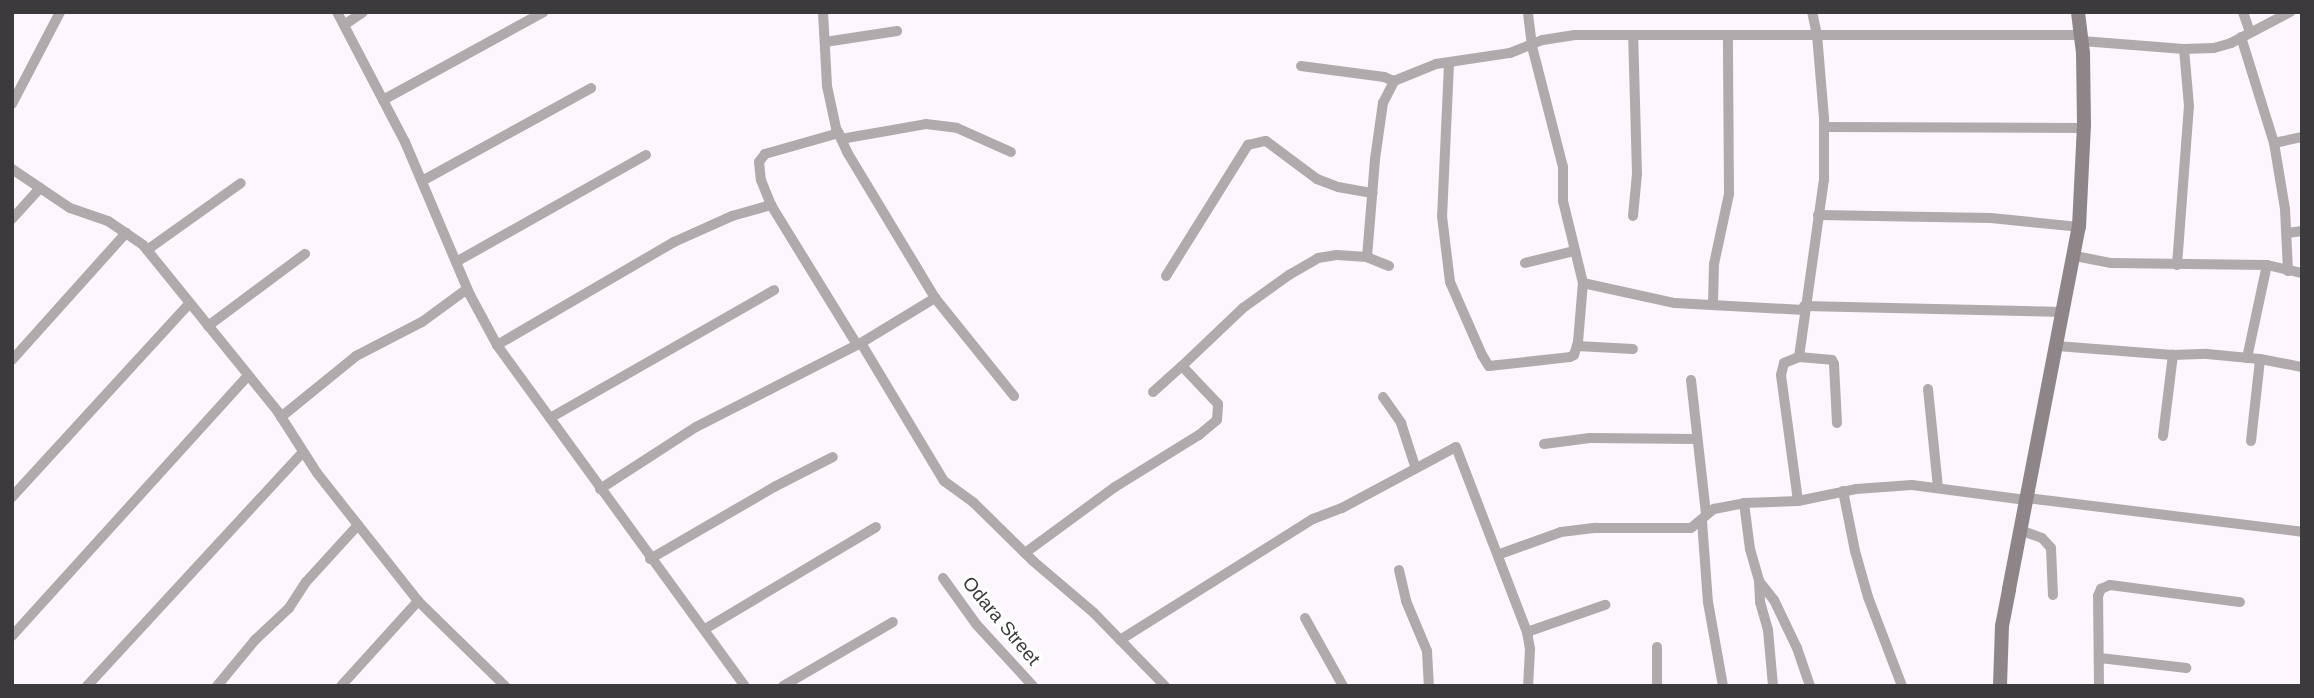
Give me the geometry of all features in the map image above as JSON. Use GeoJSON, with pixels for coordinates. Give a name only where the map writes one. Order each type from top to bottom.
{"type":"FeatureCollection","features":[{"type":"Feature","properties":{"kind":"street"},"geometry":{"type":"LineString","coordinates":[[12,104],[60,12]]}},
{"type":"Feature","properties":{"kind":"street"},"geometry":{"type":"LineString","coordinates":[[337,12],[422,181],[467,289],[497,345],[650,559],[705,629],[745,686]]}},
{"type":"Feature","properties":{"kind":"street"},"geometry":{"type":"LineString","coordinates":[[344,25],[363,12]]}},
{"type":"Feature","properties":{"kind":"street"},"geometry":{"type":"LineString","coordinates":[[383,100],[544,12]]}},
{"type":"Feature","properties":{"kind":"street"},"geometry":{"type":"LineString","coordinates":[[823,12],[828,86],[840,136],[935,298],[1014,396]]}},
{"type":"Feature","properties":{"kind":"street"},"geometry":{"type":"LineString","coordinates":[[1449,64],[1442,216],[1450,282],[1489,366],[1570,357],[1574,355],[1577,346],[1583,283],[1563,201],[1563,167],[1532,47],[1528,12]]}},
{"type":"Feature","properties":{"kind":"street"},"geometry":{"type":"LineString","coordinates":[[1799,357],[1824,180],[1824,127],[1817,35],[1812,12]]}},
{"type":"Feature","properties":{"kind":"street"},"geometry":{"type":"LineString","coordinates":[[2000,686],[2002,626],[2079,227],[2084,128],[2082,38],[2078,12]]}},
{"type":"Feature","properties":{"kind":"street"},"geometry":{"type":"LineString","coordinates":[[2243,12],[2245,35],[2274,143],[2288,233],[2288,271]]}},
{"type":"Feature","properties":{"kind":"street"},"geometry":{"type":"LineString","coordinates":[[1301,66],[1384,76],[1394,80],[1436,64],[1449,64],[1532,47],[1543,40],[1575,35],[2082,38],[2184,49],[2214,48],[2290,12]]}},
{"type":"Feature","properties":{"kind":"street"},"geometry":{"type":"LineString","coordinates":[[825,42],[897,31]]}},
{"type":"Feature","properties":{"kind":"street"},"geometry":{"type":"LineString","coordinates":[[1633,35],[1637,174],[1633,216]]}},
{"type":"Feature","properties":{"kind":"street"},"geometry":{"type":"LineString","coordinates":[[1713,304],[1716,252],[1729,194],[1728,35]]}},
{"type":"Feature","properties":{"kind":"street"},"geometry":{"type":"LineString","coordinates":[[2176,265],[2189,106],[2184,49]]}},
{"type":"Feature","properties":{"kind":"street"},"geometry":{"type":"LineString","coordinates":[[1367,257],[1383,103],[1394,80]]}},
{"type":"Feature","properties":{"kind":"street"},"geometry":{"type":"LineString","coordinates":[[422,181],[590,88]]}},
{"type":"Feature","properties":{"kind":"street"},"geometry":{"type":"LineString","coordinates":[[1011,152],[957,128],[926,124],[840,136],[765,153],[759,162],[761,180],[771,205],[944,481],[974,503],[1120,639],[1165,686]]}},
{"type":"Feature","properties":{"kind":"street"},"geometry":{"type":"LineString","coordinates":[[1824,127],[2084,128]]}},
{"type":"Feature","properties":{"kind":"street"},"geometry":{"type":"LineString","coordinates":[[2274,143],[2302,137]]}},
{"type":"Feature","properties":{"kind":"street"},"geometry":{"type":"LineString","coordinates":[[1166,276],[1248,145],[1266,141],[1317,179],[1338,187],[1372,193]]}},
{"type":"Feature","properties":{"kind":"street"},"geometry":{"type":"LineString","coordinates":[[456,262],[646,155]]}},
{"type":"Feature","properties":{"kind":"street"},"geometry":{"type":"LineString","coordinates":[[12,169],[70,208],[108,221],[147,250],[166,269],[190,304],[281,417],[303,452],[418,601],[505,686]]}},
{"type":"Feature","properties":{"kind":"street"},"geometry":{"type":"LineString","coordinates":[[147,250],[241,183]]}},
{"type":"Feature","properties":{"kind":"street"},"geometry":{"type":"LineString","coordinates":[[12,219],[40,188]]}},
{"type":"Feature","properties":{"kind":"street"},"geometry":{"type":"LineString","coordinates":[[497,345],[674,242],[732,216],[771,205]]}},
{"type":"Feature","properties":{"kind":"street"},"geometry":{"type":"LineString","coordinates":[[1818,215],[1991,218],[2079,227]]}},
{"type":"Feature","properties":{"kind":"street"},"geometry":{"type":"LineString","coordinates":[[2288,233],[2302,231]]}},
{"type":"Feature","properties":{"kind":"street"},"geometry":{"type":"LineString","coordinates":[[12,360],[126,233]]}},
{"type":"Feature","properties":{"kind":"street"},"geometry":{"type":"LineString","coordinates":[[1525,262],[1574,251]]}},
{"type":"Feature","properties":{"kind":"street"},"geometry":{"type":"LineString","coordinates":[[208,326],[305,254]]}},
{"type":"Feature","properties":{"kind":"street"},"geometry":{"type":"LineString","coordinates":[[2075,256],[2110,263],[2267,265],[2302,273]]}},
{"type":"Feature","properties":{"kind":"street"},"geometry":{"type":"LineString","coordinates":[[1153,392],[1243,308],[1298,270],[1328,257],[1367,257],[1389,266]]}},
{"type":"Feature","properties":{"kind":"street"},"geometry":{"type":"LineString","coordinates":[[2247,358],[2267,265]]}},
{"type":"Feature","properties":{"kind":"street"},"geometry":{"type":"LineString","coordinates":[[1583,283],[1675,303],[2064,312]]}},
{"type":"Feature","properties":{"kind":"street"},"geometry":{"type":"LineString","coordinates":[[281,417],[356,356],[422,322],[467,289]]}},
{"type":"Feature","properties":{"kind":"street"},"geometry":{"type":"LineString","coordinates":[[550,418],[774,290]]}},
{"type":"Feature","properties":{"kind":"street"},"geometry":{"type":"LineString","coordinates":[[600,489],[696,427],[859,344],[935,298]]}},
{"type":"Feature","properties":{"kind":"street"},"geometry":{"type":"LineString","coordinates":[[12,498],[190,304]]}},
{"type":"Feature","properties":{"kind":"street"},"geometry":{"type":"LineString","coordinates":[[1577,346],[1633,349]]}},
{"type":"Feature","properties":{"kind":"street"},"geometry":{"type":"LineString","coordinates":[[2057,346],[2260,359],[2302,367]]}},
{"type":"Feature","properties":{"kind":"street"},"geometry":{"type":"LineString","coordinates":[[2163,436],[2173,355]]}},
{"type":"Feature","properties":{"kind":"street"},"geometry":{"type":"LineString","coordinates":[[1798,501],[1781,374],[1784,363],[1799,357],[1832,360],[1837,423]]}},
{"type":"Feature","properties":{"kind":"street"},"geometry":{"type":"LineString","coordinates":[[2251,440],[2260,359]]}},
{"type":"Feature","properties":{"kind":"street"},"geometry":{"type":"LineString","coordinates":[[1025,553],[1115,487],[1199,435],[1217,420],[1218,404],[1182,366]]}},
{"type":"Feature","properties":{"kind":"street"},"geometry":{"type":"LineString","coordinates":[[12,636],[248,376]]}},
{"type":"Feature","properties":{"kind":"street"},"geometry":{"type":"LineString","coordinates":[[1690,380],[1704,517],[1708,602],[1723,686]]}},
{"type":"Feature","properties":{"kind":"street"},"geometry":{"type":"LineString","coordinates":[[1927,389],[1938,487]]}},
{"type":"Feature","properties":{"kind":"street"},"geometry":{"type":"LineString","coordinates":[[1383,397],[1401,423],[1415,466]]}},
{"type":"Feature","properties":{"kind":"street"},"geometry":{"type":"LineString","coordinates":[[1544,444],[1590,438],[1697,439]]}},
{"type":"Feature","properties":{"kind":"street"},"geometry":{"type":"LineString","coordinates":[[1120,639],[1313,519],[1342,508],[1415,466],[1456,447],[1500,554],[1527,632],[1530,649],[1528,686]]}},
{"type":"Feature","properties":{"kind":"street"},"geometry":{"type":"LineString","coordinates":[[87,686],[303,452]]}},
{"type":"Feature","properties":{"kind":"street"},"geometry":{"type":"LineString","coordinates":[[650,559],[774,487],[833,457]]}},
{"type":"Feature","properties":{"kind":"street"},"geometry":{"type":"LineString","coordinates":[[1500,554],[1561,532],[1596,528],[1691,528],[1714,509],[1744,503],[1798,501],[1843,491],[1912,485],[2302,532]]}},
{"type":"Feature","properties":{"kind":"street"},"geometry":{"type":"LineString","coordinates":[[1843,491],[1868,597],[1902,686]]}},
{"type":"Feature","properties":{"kind":"street"},"geometry":{"type":"LineString","coordinates":[[1744,503],[1750,549],[1759,580],[1773,686]]}},
{"type":"Feature","properties":{"kind":"street"},"geometry":{"type":"LineString","coordinates":[[217,686],[255,640],[289,608],[306,582],[358,525]]}},
{"type":"Feature","properties":{"kind":"street"},"geometry":{"type":"LineString","coordinates":[[705,629],[876,527]]}},
{"type":"Feature","properties":{"kind":"street"},"geometry":{"type":"LineString","coordinates":[[2020,530],[2042,538],[2051,548],[2053,595]]}},
{"type":"Feature","properties":{"kind":"street"},"geometry":{"type":"LineString","coordinates":[[1399,570],[1406,601],[1427,651],[1429,686]]}},
{"type":"Feature","properties":{"kind":"street","name":"Odara Street"},"geometry":{"type":"LineString","coordinates":[[943,578],[976,624],[1033,686]]}},
{"type":"Feature","properties":{"kind":"street"},"geometry":{"type":"LineString","coordinates":[[1759,580],[1774,600],[1797,648],[1810,686]]}},
{"type":"Feature","properties":{"kind":"street"},"geometry":{"type":"LineString","coordinates":[[2099,686],[2098,596],[2101,589],[2109,585],[2240,602]]}},
{"type":"Feature","properties":{"kind":"street"},"geometry":{"type":"LineString","coordinates":[[341,686],[418,601]]}},
{"type":"Feature","properties":{"kind":"street"},"geometry":{"type":"LineString","coordinates":[[1527,632],[1605,605]]}},
{"type":"Feature","properties":{"kind":"street"},"geometry":{"type":"LineString","coordinates":[[1305,618],[1343,686]]}},
{"type":"Feature","properties":{"kind":"street"},"geometry":{"type":"LineString","coordinates":[[783,686],[893,622]]}},
{"type":"Feature","properties":{"kind":"street"},"geometry":{"type":"LineString","coordinates":[[1657,647],[1657,686]]}},
{"type":"Feature","properties":{"kind":"street"},"geometry":{"type":"LineString","coordinates":[[2100,658],[2186,668]]}}]}
